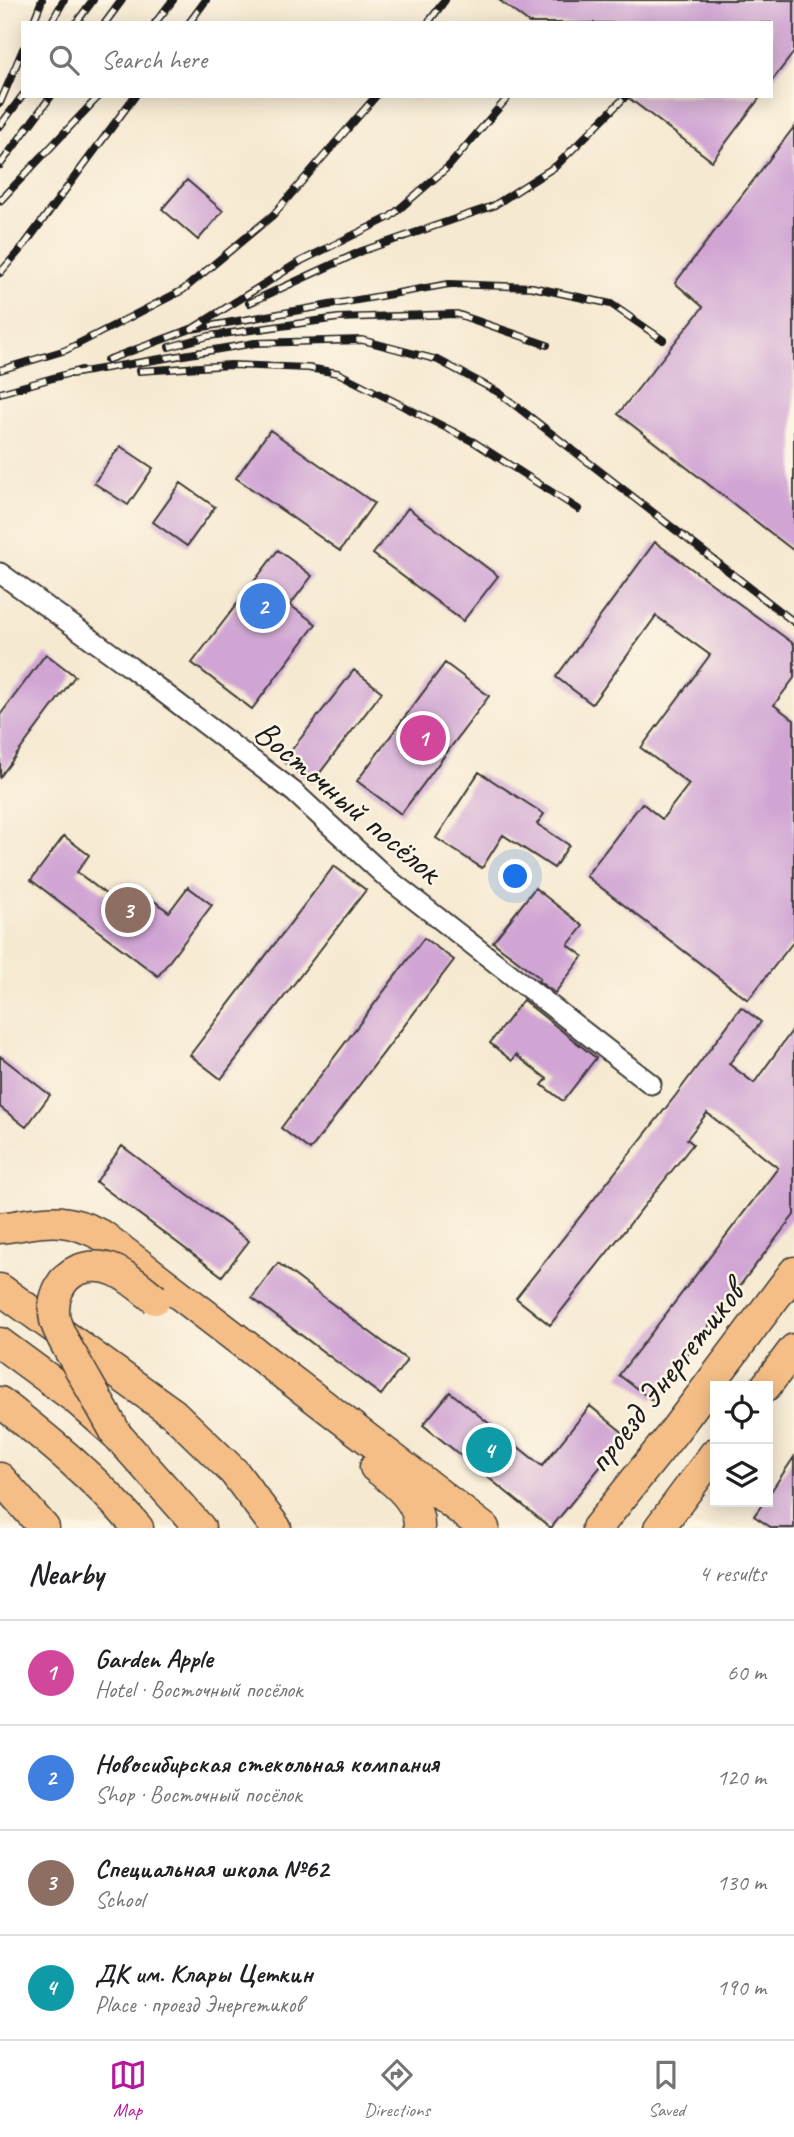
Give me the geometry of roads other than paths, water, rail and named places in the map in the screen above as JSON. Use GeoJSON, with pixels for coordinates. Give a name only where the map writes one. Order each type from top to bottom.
{"type":"FeatureCollection","features":[{"type":"Feature","properties":{"kind":"main road"},"geometry":{"type":"LineString","coordinates":[[0,1228],[59,1220],[80,1225],[103,1236],[484,1528]]}},
{"type":"Feature","properties":{"kind":"main road"},"geometry":{"type":"LineString","coordinates":[[117,1435],[64,1341],[56,1321],[54,1302],[61,1284],[75,1272],[95,1266],[113,1269],[128,1278],[399,1486],[414,1506],[419,1528]]}},
{"type":"Feature","properties":{"kind":"main road","name":"проезд Энергетиков"},"geometry":{"type":"LineString","coordinates":[[597,1528],[672,1434],[794,1272]]}},
{"type":"Feature","properties":{"kind":"main road"},"geometry":{"type":"LineString","coordinates":[[0,1289],[174,1414],[234,1472],[276,1528]]}},
{"type":"Feature","properties":{"kind":"main road"},"geometry":{"type":"LineString","coordinates":[[0,1343],[76,1399],[117,1435],[200,1528]]}},
{"type":"Feature","properties":{"kind":"main road"},"geometry":{"type":"LineString","coordinates":[[770,1381],[794,1349]]}},
{"type":"Feature","properties":{"kind":"main road"},"geometry":{"type":"LineString","coordinates":[[0,1402],[83,1470],[138,1528]]}},
{"type":"Feature","properties":{"kind":"main road"},"geometry":{"type":"LineString","coordinates":[[659,1528],[710,1460]]}},
{"type":"Feature","properties":{"kind":"main road"},"geometry":{"type":"LineString","coordinates":[[0,1478],[44,1528]]}},
{"type":"Feature","properties":{"kind":"street","name":"Восточный посёлок"},"geometry":{"type":"LineString","coordinates":[[0,573],[130,667],[294,792],[387,878],[651,1084]]}},
{"type":"Feature","properties":{"kind":"railway"},"geometry":{"type":"LineString","coordinates":[[34,21],[42,0]]}},
{"type":"Feature","properties":{"kind":"railway"},"geometry":{"type":"LineString","coordinates":[[52,21],[64,0]]}},
{"type":"Feature","properties":{"kind":"railway"},"geometry":{"type":"LineString","coordinates":[[77,21],[93,0]]}},
{"type":"Feature","properties":{"kind":"railway"},"geometry":{"type":"LineString","coordinates":[[106,21],[122,0]]}},
{"type":"Feature","properties":{"kind":"railway"},"geometry":{"type":"LineString","coordinates":[[157,21],[173,0]]}},
{"type":"Feature","properties":{"kind":"railway"},"geometry":{"type":"LineString","coordinates":[[190,21],[206,0]]}},
{"type":"Feature","properties":{"kind":"railway"},"geometry":{"type":"LineString","coordinates":[[429,21],[445,0]]}},
{"type":"Feature","properties":{"kind":"railway"},"geometry":{"type":"LineString","coordinates":[[0,103],[21,54]]}},
{"type":"Feature","properties":{"kind":"railway"},"geometry":{"type":"LineString","coordinates":[[0,126],[21,98]]}},
{"type":"Feature","properties":{"kind":"railway"},"geometry":{"type":"LineString","coordinates":[[0,165],[50,98]]}},
{"type":"Feature","properties":{"kind":"railway"},"geometry":{"type":"LineString","coordinates":[[0,201],[97,98]]}},
{"type":"Feature","properties":{"kind":"railway"},"geometry":{"type":"LineString","coordinates":[[0,273],[25,244],[134,98]]}},
{"type":"Feature","properties":{"kind":"railway"},"geometry":{"type":"LineString","coordinates":[[0,370],[66,350],[183,290],[273,215],[374,98]]}},
{"type":"Feature","properties":{"kind":"railway"},"geometry":{"type":"LineString","coordinates":[[507,98],[449,166],[390,217],[301,261],[192,329],[449,284],[532,287],[611,304],[663,340]]}},
{"type":"Feature","properties":{"kind":"railway"},"geometry":{"type":"LineString","coordinates":[[249,303],[362,251],[493,206],[556,166],[624,98]]}},
{"type":"Feature","properties":{"kind":"railway"},"geometry":{"type":"LineString","coordinates":[[169,347],[209,336],[338,318],[457,314],[547,345]]}},
{"type":"Feature","properties":{"kind":"railway"},"geometry":{"type":"LineString","coordinates":[[107,360],[199,326]]}},
{"type":"Feature","properties":{"kind":"railway"},"geometry":{"type":"LineString","coordinates":[[71,374],[255,343],[362,340],[438,360],[498,392],[794,622]]}},
{"type":"Feature","properties":{"kind":"railway"},"geometry":{"type":"LineString","coordinates":[[139,371],[231,365],[308,368],[338,373],[474,442],[578,509]]}},
{"type":"Feature","properties":{"kind":"railway"},"geometry":{"type":"LineString","coordinates":[[0,393],[81,370]]}},
{"type":"Feature","properties":{"kind":"place","name":"Новосибирская стекольная компания"},"geometry":{"type":"Point","coordinates":[263,606]}},
{"type":"Feature","properties":{"kind":"place","name":"Garden Apple"},"geometry":{"type":"Point","coordinates":[423,738]}},
{"type":"Feature","properties":{"kind":"place","name":"Специальная школа №62"},"geometry":{"type":"Point","coordinates":[128,910]}},
{"type":"Feature","properties":{"kind":"place","name":"ДК им. Клары Цеткин"},"geometry":{"type":"Point","coordinates":[489,1450]}}]}
